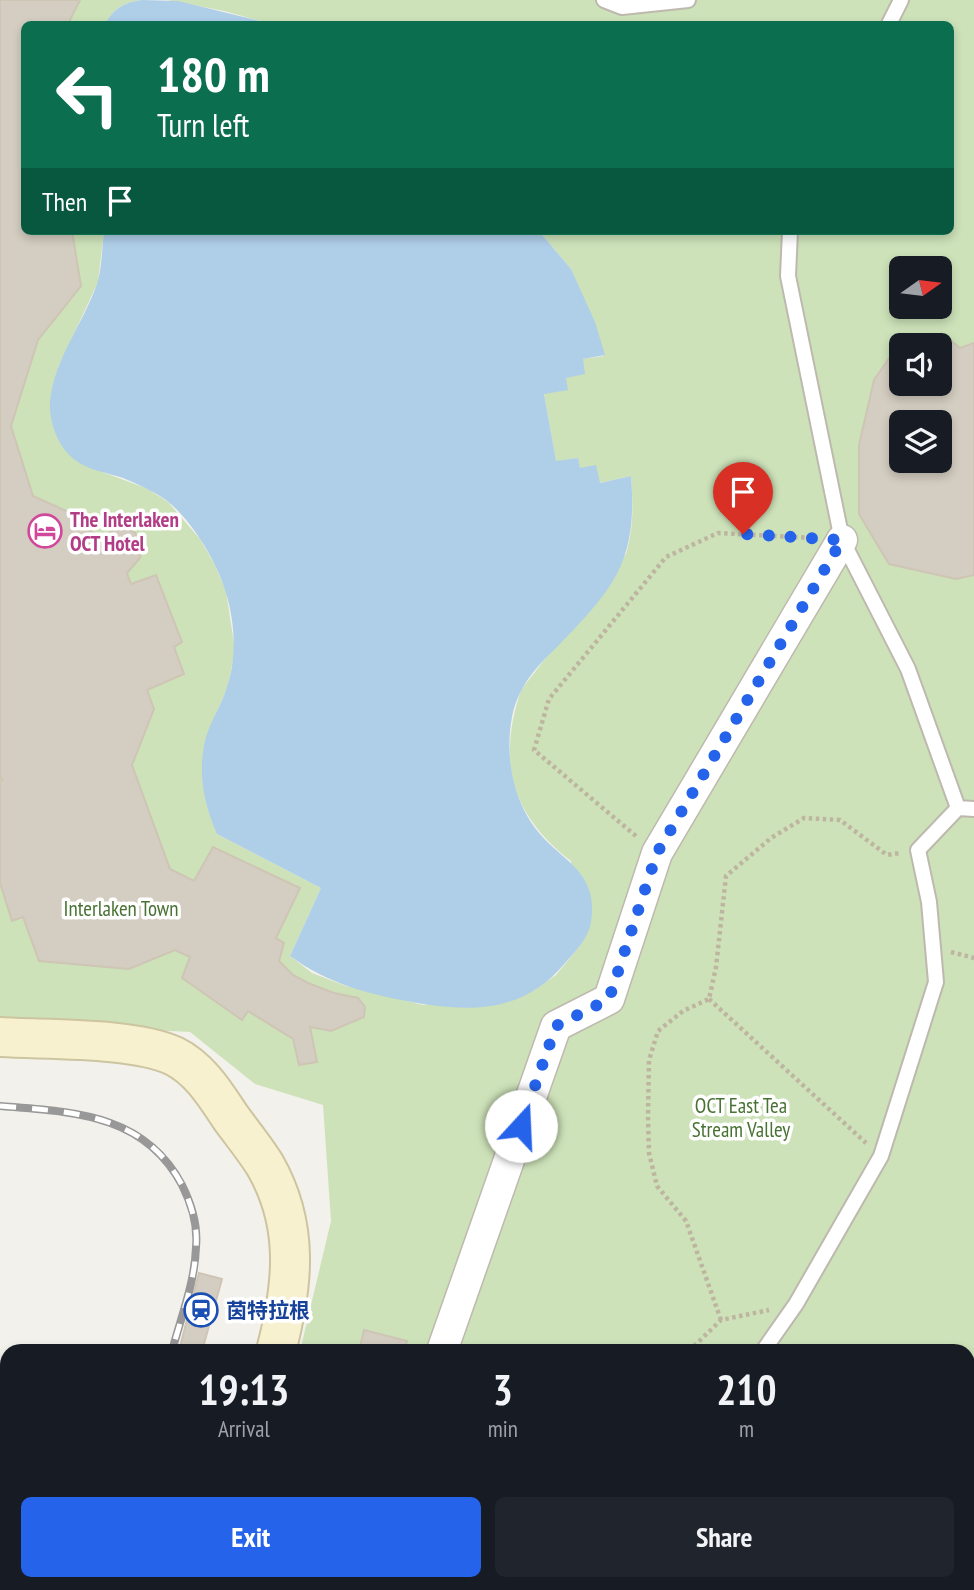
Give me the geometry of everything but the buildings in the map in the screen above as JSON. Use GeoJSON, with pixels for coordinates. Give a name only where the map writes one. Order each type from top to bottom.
{"type":"FeatureCollection","features":[{"type":"Feature","properties":{"kind":"main road"},"geometry":{"type":"LineString","coordinates":[[0,1037],[124,1044],[148,1048],[172,1055],[191,1067],[208,1084],[264,1164],[277,1189],[286,1217],[290,1248],[290,1288],[278,1344]]}},
{"type":"Feature","properties":{"kind":"street"},"geometry":{"type":"LineString","coordinates":[[444,1344],[556,1026],[609,999],[657,853],[842,540]]}},
{"type":"Feature","properties":{"kind":"lane"},"geometry":{"type":"LineString","coordinates":[[604,0],[622,7],[688,0]]}},
{"type":"Feature","properties":{"kind":"lane"},"geometry":{"type":"LineString","coordinates":[[890,21],[901,0]]}},
{"type":"Feature","properties":{"kind":"lane"},"geometry":{"type":"LineString","coordinates":[[790,235],[788,276],[842,540],[908,669],[958,808]]}},
{"type":"Feature","properties":{"kind":"lane"},"geometry":{"type":"LineString","coordinates":[[769,1344],[796,1304],[881,1156],[936,982],[929,902],[918,850],[958,808],[974,809]]}},
{"type":"Feature","properties":{"kind":"path"},"geometry":{"type":"LineString","coordinates":[[657,853],[534,750],[550,699],[666,557],[718,533],[842,540]]}},
{"type":"Feature","properties":{"kind":"path"},"geometry":{"type":"LineString","coordinates":[[709,999],[716,967],[726,876],[771,838],[804,818],[840,820],[887,855],[918,850]]}},
{"type":"Feature","properties":{"kind":"path"},"geometry":{"type":"LineString","coordinates":[[709,999],[881,1156]]}},
{"type":"Feature","properties":{"kind":"path"},"geometry":{"type":"LineString","coordinates":[[709,999],[682,1011],[658,1031],[649,1060],[649,1153],[657,1186],[686,1221],[721,1320]]}},
{"type":"Feature","properties":{"kind":"path"},"geometry":{"type":"LineString","coordinates":[[696,1344],[721,1320],[796,1304]]}},
{"type":"Feature","properties":{"kind":"green space","name":"OCT East Tea Stream Valley"},"geometry":{"type":"Polygon","coordinates":[[[0,0],[142,0],[120,7],[107,21],[21,21],[21,235],[104,235],[98,282],[58,368],[100,471],[148,489],[168,502],[200,539],[226,591],[235,650],[228,686],[215,716],[217,834],[321,888],[290,956],[312,973],[346,986],[423,1005],[533,991],[556,975],[579,947],[571,861],[534,825],[522,806],[510,764],[510,741],[521,690],[626,554],[632,525],[632,486],[631,476],[599,483],[580,468],[577,458],[556,462],[544,394],[566,377],[582,359],[604,356],[571,269],[542,235],[954,235],[954,21],[261,21],[167,0],[974,0],[974,1344],[302,1344],[331,1221],[323,1105],[255,1084],[190,1032],[0,1022],[0,0]]]}},
{"type":"Feature","properties":{"kind":"water"},"geometry":{"type":"Polygon","coordinates":[[[178,1],[260,21],[107,21],[120,7],[130,2],[178,1]]]}},
{"type":"Feature","properties":{"kind":"water"},"geometry":{"type":"Polygon","coordinates":[[[104,235],[542,235],[571,269],[595,322],[605,355],[583,359],[585,374],[566,378],[568,390],[544,394],[556,461],[578,458],[580,468],[596,465],[600,483],[631,476],[632,506],[626,552],[618,572],[594,607],[529,678],[512,717],[510,760],[521,803],[545,840],[584,878],[592,904],[590,928],[582,944],[548,980],[529,993],[509,1002],[488,1006],[444,1007],[368,992],[315,972],[290,956],[321,888],[217,834],[206,802],[202,758],[211,724],[230,676],[233,628],[229,604],[217,568],[202,542],[175,508],[140,485],[89,468],[71,457],[56,436],[51,419],[50,402],[57,371],[97,284],[104,235]]]}},
{"type":"Feature","properties":{"kind":"railway"},"geometry":{"type":"LineString","coordinates":[[0,1106],[53,1111],[104,1121],[127,1130],[148,1143],[166,1161],[188,1199],[195,1223],[196,1239],[190,1286],[174,1344]]}},
{"type":"Feature","properties":{"kind":"place","name":"The Interlaken OCT Hotel"},"geometry":{"type":"Point","coordinates":[45,531]}},
{"type":"Feature","properties":{"kind":"place","name":"茵特拉根"},"geometry":{"type":"Point","coordinates":[201,1310]}},
{"type":"Feature","properties":{"kind":"route"},"geometry":{"type":"LineString","coordinates":[[521,1126],[556,1026],[609,999],[657,853],[842,540],[743,534]]}},
{"type":"Feature","properties":{"kind":"park label","name":"Interlaken Town"},"geometry":{"type":"Point","coordinates":[121,908]}}]}
